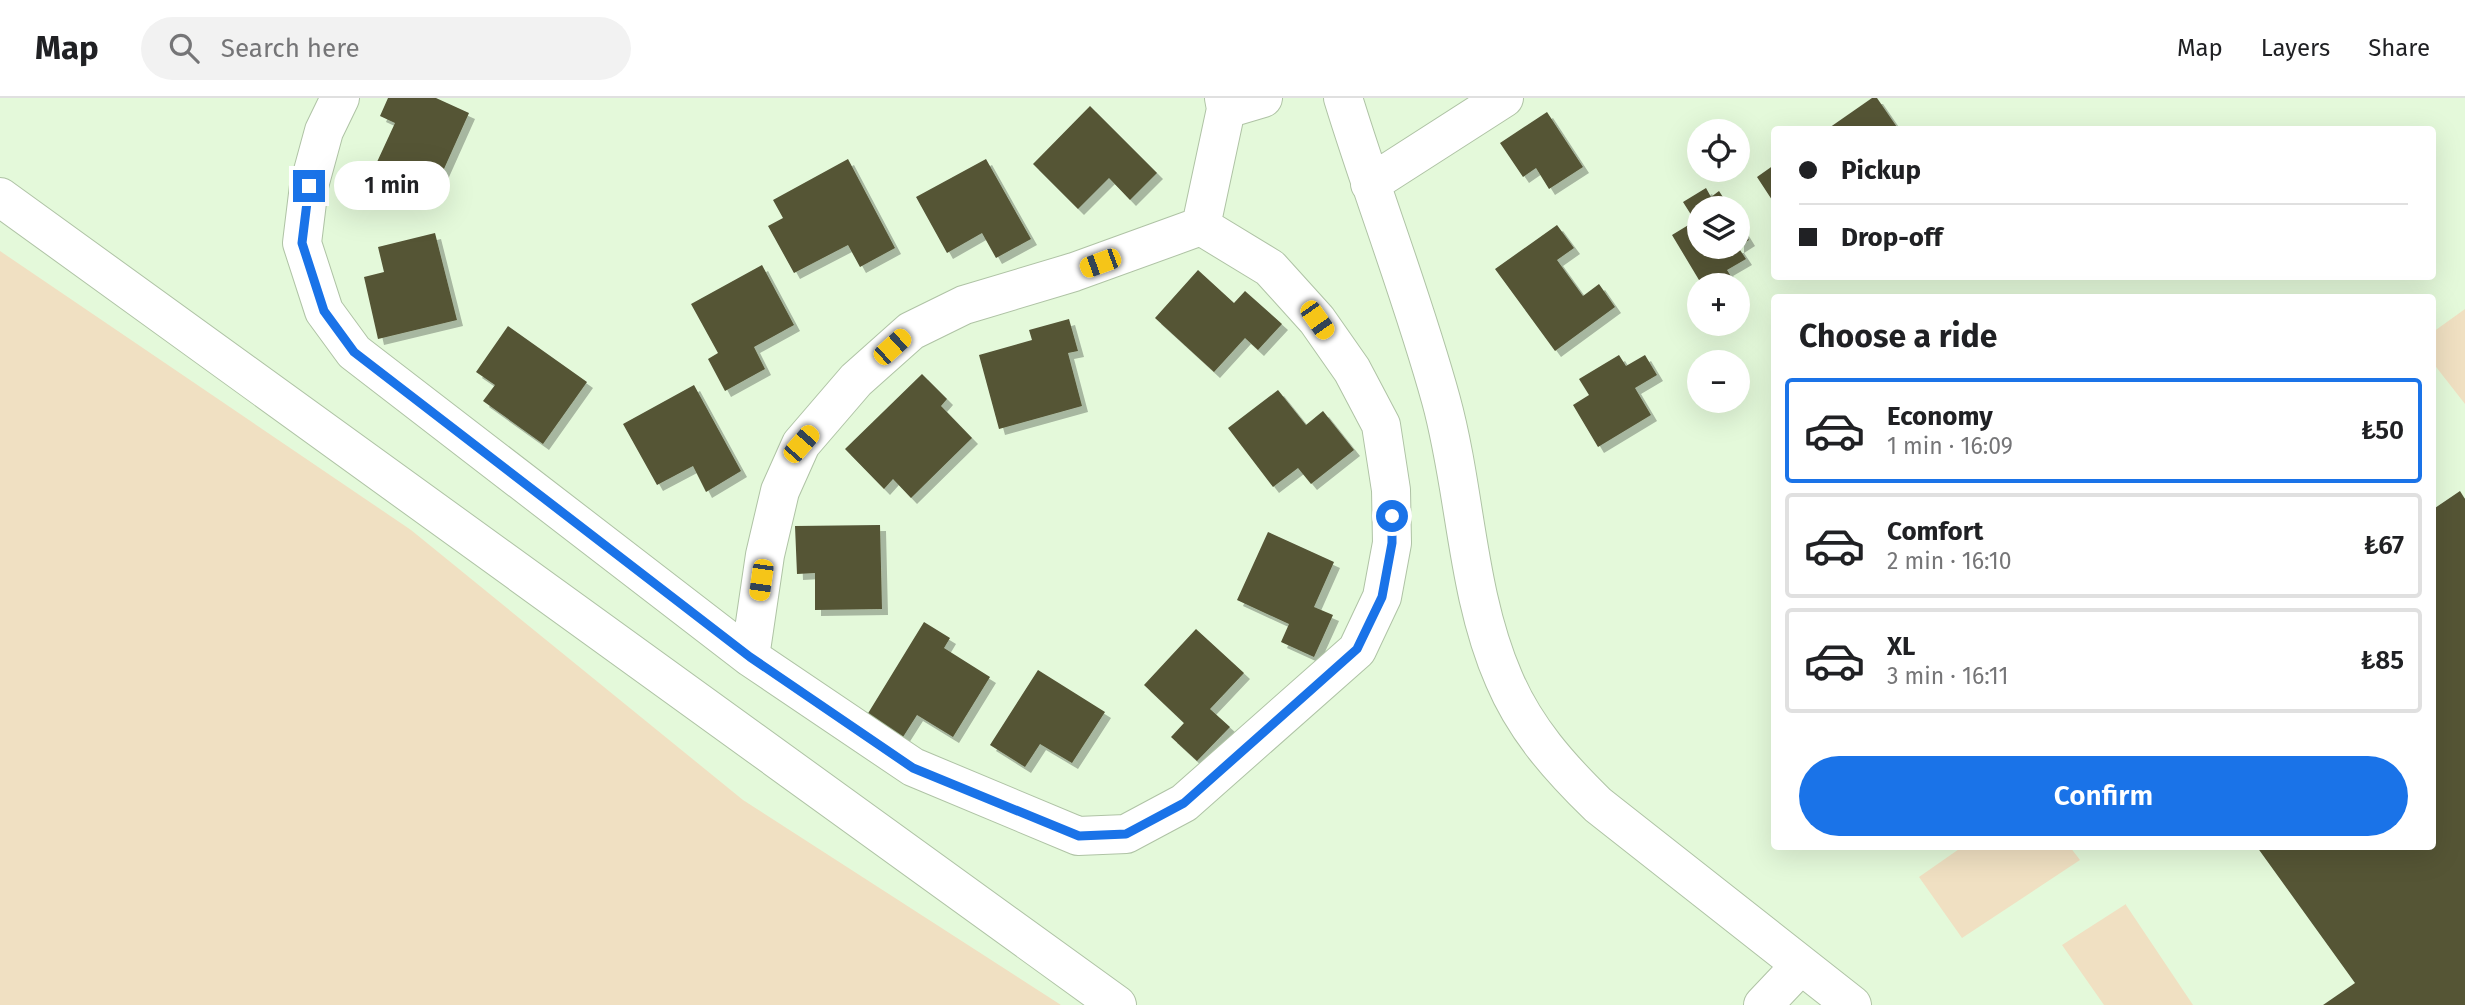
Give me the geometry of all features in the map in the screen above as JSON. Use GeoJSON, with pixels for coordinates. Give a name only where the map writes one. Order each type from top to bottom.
{"type":"FeatureCollection","features":[{"type":"Feature","properties":{"kind":"street"},"geometry":{"type":"LineString","coordinates":[[340,98],[324,131],[309,186],[302,243],[324,311],[354,352],[750,657],[913,768],[1079,836],[1126,834],[1184,803],[1357,649],[1382,597],[1392,543],[1391,490],[1381,425],[1352,370],[1317,320],[1270,268],[1201,226]]}},
{"type":"Feature","properties":{"kind":"street"},"geometry":{"type":"LineString","coordinates":[[1201,226],[1225,103],[1263,98]]}},
{"type":"Feature","properties":{"kind":"street"},"geometry":{"type":"LineString","coordinates":[[1343,98],[1450,430],[1489,639],[1504,679],[1524,718],[1565,773],[1598,805],[1852,1005]]}},
{"type":"Feature","properties":{"kind":"street"},"geometry":{"type":"LineString","coordinates":[[1370,184],[1504,98]]}},
{"type":"Feature","properties":{"kind":"street"},"geometry":{"type":"LineString","coordinates":[[0,197],[1116,1005]]}},
{"type":"Feature","properties":{"kind":"street"},"geometry":{"type":"LineString","coordinates":[[750,657],[765,555],[780,491],[801,444],[856,380],[911,331],[964,305],[1074,272],[1201,226]]}},
{"type":"Feature","properties":{"kind":"street"},"geometry":{"type":"LineString","coordinates":[[1763,1005],[1801,965]]}},
{"type":"Feature","properties":{"kind":"shaded area"},"geometry":{"type":"Polygon","coordinates":[[[0,251],[411,530],[743,800],[1061,1005],[0,1005],[0,251]]]}},
{"type":"Feature","properties":{"kind":"shaded area"},"geometry":{"type":"Polygon","coordinates":[[[2465,309],[2465,404],[2436,367],[2436,330],[2465,309]]]}},
{"type":"Feature","properties":{"kind":"shaded area"},"geometry":{"type":"Polygon","coordinates":[[[1958,850],[2072,850],[2080,860],[1962,938],[1919,877],[1958,850]]]}},
{"type":"Feature","properties":{"kind":"shaded area"},"geometry":{"type":"Polygon","coordinates":[[[2126,904],[2193,1005],[2104,1005],[2062,945],[2126,904]]]}},
{"type":"Feature","properties":{"kind":"building"},"geometry":{"type":"Polygon","coordinates":[[[388,98],[436,98],[469,113],[435,189],[377,162],[395,123],[380,116],[388,98]]]}},
{"type":"Feature","properties":{"kind":"building"},"geometry":{"type":"Polygon","coordinates":[[[1872,98],[1877,98],[1896,126],[1832,126],[1872,98]]]}},
{"type":"Feature","properties":{"kind":"building"},"geometry":{"type":"Polygon","coordinates":[[[1090,106],[1157,173],[1130,200],[1109,178],[1078,209],[1033,164],[1090,106]]]}},
{"type":"Feature","properties":{"kind":"building"},"geometry":{"type":"Polygon","coordinates":[[[1547,112],[1583,167],[1549,189],[1536,168],[1523,177],[1500,143],[1547,112]]]}},
{"type":"Feature","properties":{"kind":"building"},"geometry":{"type":"Polygon","coordinates":[[[848,159],[895,248],[860,267],[848,245],[794,273],[768,226],[783,218],[773,200],[848,159]]]}},
{"type":"Feature","properties":{"kind":"building"},"geometry":{"type":"Polygon","coordinates":[[[986,159],[1031,239],[996,258],[982,233],[947,253],[916,197],[986,159]]]}},
{"type":"Feature","properties":{"kind":"building"},"geometry":{"type":"Polygon","coordinates":[[[1771,167],[1771,198],[1757,177],[1771,167]]]}},
{"type":"Feature","properties":{"kind":"building"},"geometry":{"type":"Polygon","coordinates":[[[1706,188],[1710,196],[1693,196],[1706,188]]]}},
{"type":"Feature","properties":{"kind":"building"},"geometry":{"type":"Polygon","coordinates":[[[1557,225],[1574,248],[1557,260],[1583,296],[1599,284],[1615,307],[1555,351],[1495,269],[1557,225]]]}},
{"type":"Feature","properties":{"kind":"building"},"geometry":{"type":"Polygon","coordinates":[[[1687,226],[1687,259],[1746,259],[1727,270],[1729,273],[1695,273],[1672,235],[1687,226]]]}},
{"type":"Feature","properties":{"kind":"building"},"geometry":{"type":"Polygon","coordinates":[[[435,233],[457,320],[378,339],[364,277],[384,272],[378,247],[435,233]]]}},
{"type":"Feature","properties":{"kind":"building"},"geometry":{"type":"Polygon","coordinates":[[[762,265],[794,325],[754,347],[765,369],[725,391],[708,359],[718,353],[691,304],[762,265]]]}},
{"type":"Feature","properties":{"kind":"building"},"geometry":{"type":"Polygon","coordinates":[[[1198,270],[1234,303],[1245,291],[1282,324],[1258,350],[1245,338],[1214,372],[1155,318],[1198,270]]]}},
{"type":"Feature","properties":{"kind":"building"},"geometry":{"type":"Polygon","coordinates":[[[1069,319],[1078,351],[1068,353],[1082,406],[999,429],[979,355],[1032,340],[1029,330],[1069,319]]]}},
{"type":"Feature","properties":{"kind":"building"},"geometry":{"type":"Polygon","coordinates":[[[508,326],[587,382],[543,444],[483,401],[495,385],[476,372],[508,326]]]}},
{"type":"Feature","properties":{"kind":"building"},"geometry":{"type":"Polygon","coordinates":[[[1619,355],[1626,366],[1645,355],[1657,375],[1635,388],[1651,415],[1598,447],[1573,405],[1589,395],[1579,379],[1619,355]]]}},
{"type":"Feature","properties":{"kind":"building"},"geometry":{"type":"Polygon","coordinates":[[[922,374],[947,399],[941,406],[972,438],[911,498],[893,479],[884,489],[845,449],[922,374]]]}},
{"type":"Feature","properties":{"kind":"building"},"geometry":{"type":"Polygon","coordinates":[[[694,385],[741,471],[706,492],[693,466],[657,485],[623,424],[694,385]]]}},
{"type":"Feature","properties":{"kind":"building"},"geometry":{"type":"Polygon","coordinates":[[[1278,390],[1306,425],[1323,411],[1354,450],[1311,484],[1298,468],[1273,487],[1228,428],[1278,390]]]}},
{"type":"Feature","properties":{"kind":"building"},"geometry":{"type":"Polygon","coordinates":[[[2460,491],[2465,499],[2465,1005],[2323,1005],[2355,983],[2259,850],[2436,850],[2436,507],[2460,491]]]}},
{"type":"Feature","properties":{"kind":"building"},"geometry":{"type":"Polygon","coordinates":[[[880,525],[882,609],[815,610],[815,573],[797,574],[795,526],[880,525]]]}},
{"type":"Feature","properties":{"kind":"building"},"geometry":{"type":"Polygon","coordinates":[[[1268,532],[1334,562],[1314,607],[1333,615],[1314,657],[1281,642],[1289,624],[1237,600],[1268,532]]]}},
{"type":"Feature","properties":{"kind":"building"},"geometry":{"type":"Polygon","coordinates":[[[924,622],[950,638],[944,648],[990,677],[953,737],[917,715],[903,737],[867,715],[924,622]]]}},
{"type":"Feature","properties":{"kind":"building"},"geometry":{"type":"Polygon","coordinates":[[[1196,629],[1244,673],[1210,709],[1230,727],[1197,761],[1171,737],[1184,723],[1144,685],[1196,629]]]}},
{"type":"Feature","properties":{"kind":"building"},"geometry":{"type":"Polygon","coordinates":[[[1038,670],[1105,712],[1072,763],[1040,744],[1025,767],[990,745],[1038,670]]]}},
{"type":"Feature","properties":{"kind":"route"},"geometry":{"type":"LineString","coordinates":[[309,186],[302,243],[324,311],[354,352],[750,657],[913,768],[1079,836],[1126,834],[1184,803],[1357,649],[1382,597],[1392,543],[1392,516]]}}]}
